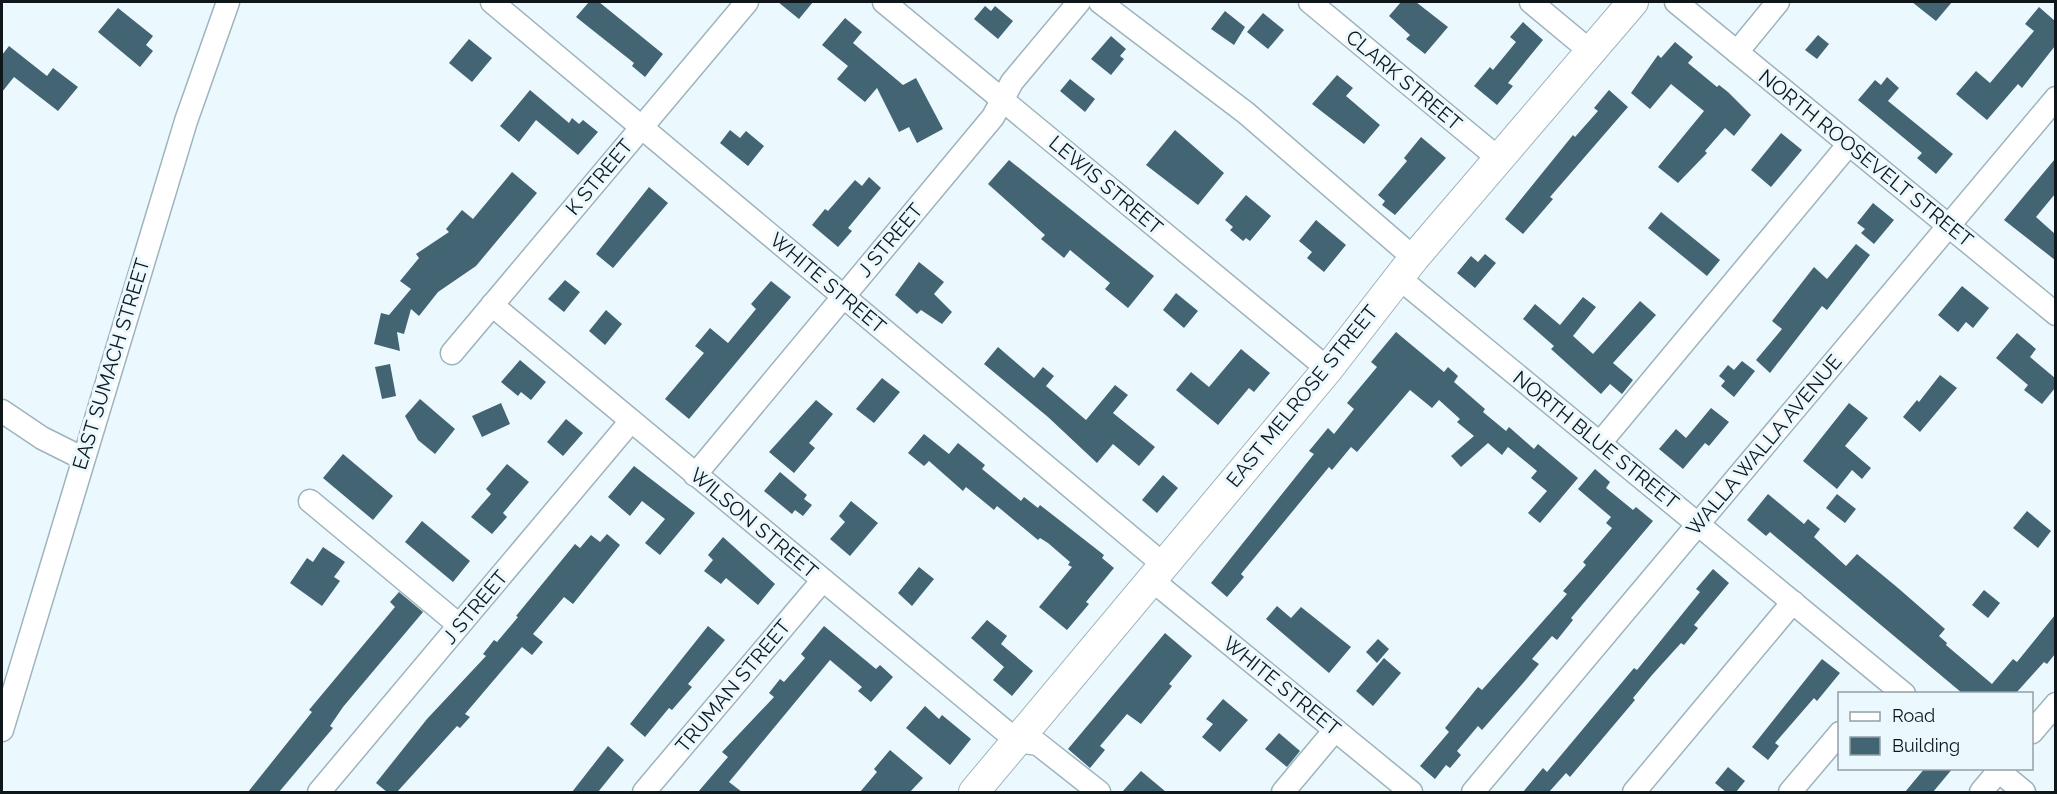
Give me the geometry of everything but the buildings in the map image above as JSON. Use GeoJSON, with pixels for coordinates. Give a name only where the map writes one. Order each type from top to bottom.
{"type":"FeatureCollection","features":[{"type":"Feature","properties":{"kind":"main road","name":"EAST MELROSE STREET"},"geometry":{"type":"LineString","coordinates":[[974,792],[1328,369],[1407,268],[1498,158],[1633,2]]}},
{"type":"Feature","properties":{"kind":"street","name":"EAST SUMACH STREET"},"geometry":{"type":"LineString","coordinates":[[2,730],[82,458],[186,121],[228,2]]}},
{"type":"Feature","properties":{"kind":"street","name":"WHITE STREET"},"geometry":{"type":"LineString","coordinates":[[492,2],[844,296],[1335,730],[1411,792]]}},
{"type":"Feature","properties":{"kind":"street","name":"K STREET"},"geometry":{"type":"LineString","coordinates":[[452,354],[747,2]]}},
{"type":"Feature","properties":{"kind":"street","name":"LEWIS STREET"},"geometry":{"type":"LineString","coordinates":[[884,2],[1328,369]]}},
{"type":"Feature","properties":{"kind":"street","name":"J STREET"},"geometry":{"type":"LineString","coordinates":[[695,474],[993,117],[1012,82],[1079,2]]}},
{"type":"Feature","properties":{"kind":"street","name":"NORTH BLUE STREET"},"geometry":{"type":"LineString","coordinates":[[1100,2],[1246,113],[1407,268],[1600,443],[1793,602],[1879,686],[1900,692]]}},
{"type":"Feature","properties":{"kind":"street","name":"CLARK STREET"},"geometry":{"type":"LineString","coordinates":[[1310,2],[1498,158]]}},
{"type":"Feature","properties":{"kind":"street"},"geometry":{"type":"LineString","coordinates":[[1532,2],[1590,51]]}},
{"type":"Feature","properties":{"kind":"street","name":"NORTH ROOSEVELT STREET"},"geometry":{"type":"LineString","coordinates":[[1676,2],[2055,314]]}},
{"type":"Feature","properties":{"kind":"street"},"geometry":{"type":"LineString","coordinates":[[1737,52],[1779,2]]}},
{"type":"Feature","properties":{"kind":"street","name":"WALLA WALLA AVENUE"},"geometry":{"type":"LineString","coordinates":[[1473,792],[2055,98]]}},
{"type":"Feature","properties":{"kind":"street"},"geometry":{"type":"LineString","coordinates":[[1600,443],[1849,144]]}},
{"type":"Feature","properties":{"kind":"street","name":"WILSON STREET"},"geometry":{"type":"LineString","coordinates":[[492,305],[1017,741]]}},
{"type":"Feature","properties":{"kind":"street"},"geometry":{"type":"LineString","coordinates":[[2,411],[42,438],[82,458]]}},
{"type":"Feature","properties":{"kind":"street","name":"J STREET"},"geometry":{"type":"LineString","coordinates":[[319,792],[631,421]]}},
{"type":"Feature","properties":{"kind":"street"},"geometry":{"type":"LineString","coordinates":[[310,501],[459,625]]}},
{"type":"Feature","properties":{"kind":"street","name":"TRUMAN STREET"},"geometry":{"type":"LineString","coordinates":[[644,792],[823,580]]}},
{"type":"Feature","properties":{"kind":"street"},"geometry":{"type":"LineString","coordinates":[[1634,792],[1793,602]]}},
{"type":"Feature","properties":{"kind":"street"},"geometry":{"type":"LineString","coordinates":[[2033,730],[2055,704]]}},
{"type":"Feature","properties":{"kind":"street"},"geometry":{"type":"LineString","coordinates":[[1283,792],[1335,730]]}},
{"type":"Feature","properties":{"kind":"street"},"geometry":{"type":"LineString","coordinates":[[1790,792],[1838,734]]}},
{"type":"Feature","properties":{"kind":"street"},"geometry":{"type":"LineString","coordinates":[[1017,741],[1038,744],[1099,792]]}},
{"type":"Feature","properties":{"kind":"street"},"geometry":{"type":"LineString","coordinates":[[1981,792],[1998,770],[2024,792]]}}]}
